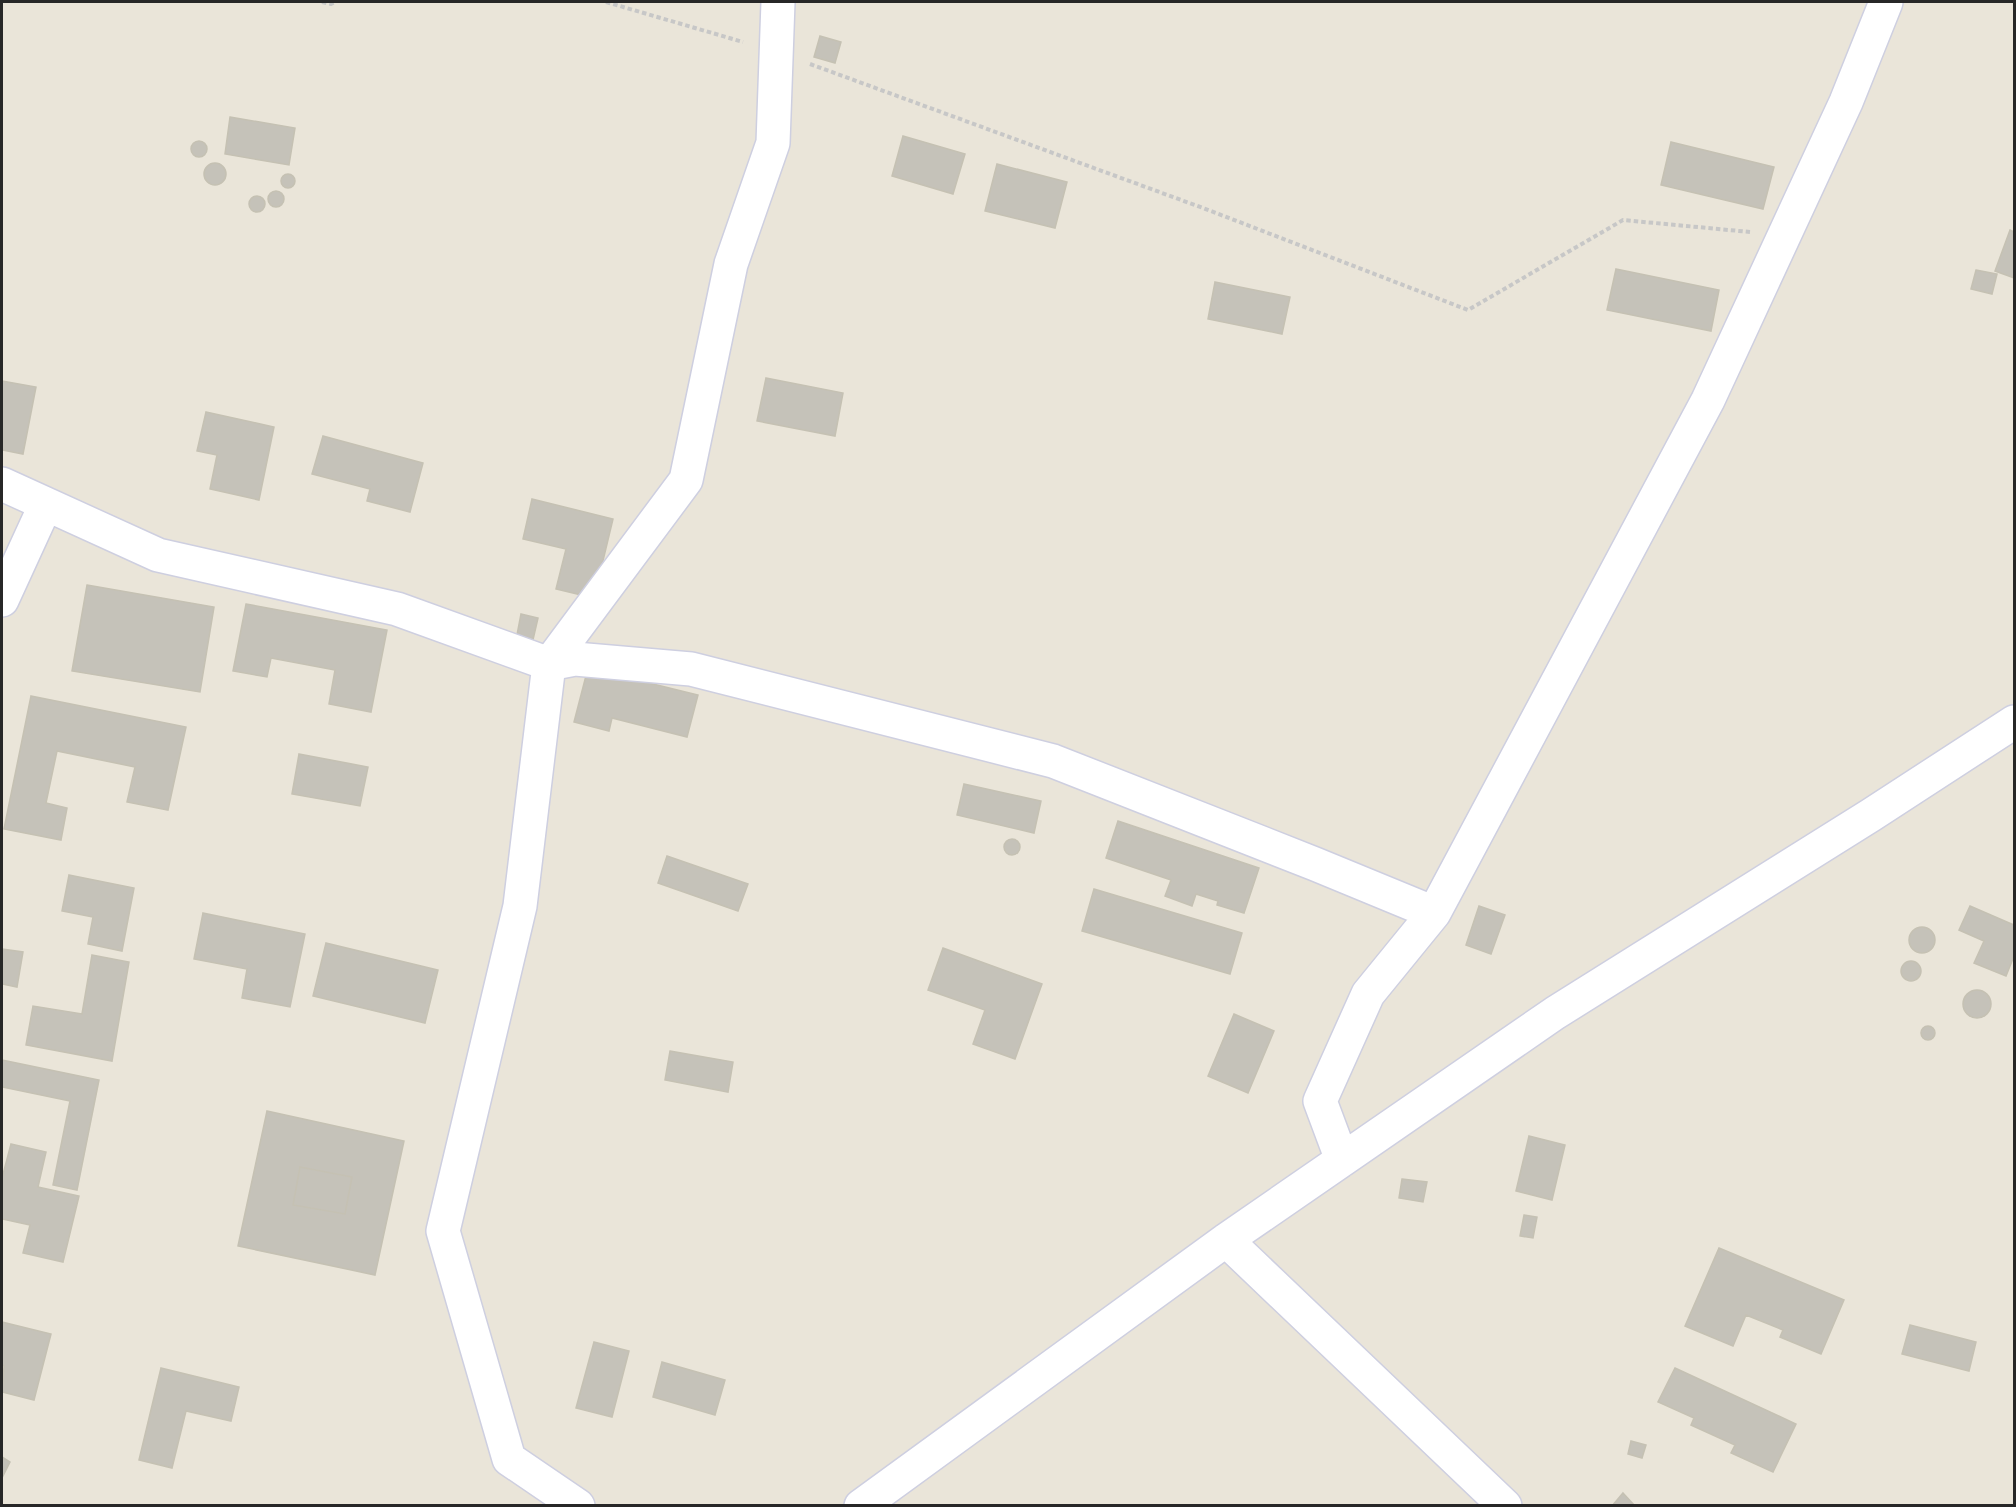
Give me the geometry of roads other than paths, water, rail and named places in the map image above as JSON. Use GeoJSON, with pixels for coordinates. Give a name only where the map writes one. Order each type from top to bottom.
{"type":"FeatureCollection","features":[{"type":"Feature","properties":{"kind":"street"},"geometry":{"type":"LineString","coordinates":[[578,1506],[509,1459],[443,1231],[520,906],[549,664],[686,480],[731,264],[773,143],[778,2]]}},
{"type":"Feature","properties":{"kind":"street"},"geometry":{"type":"LineString","coordinates":[[1342,1160],[1320,1101],[1368,994],[1434,913],[1708,400],[1846,102],[1886,2]]}},
{"type":"Feature","properties":{"kind":"street"},"geometry":{"type":"LineString","coordinates":[[2,484],[158,555],[397,609],[549,664],[575,659],[691,669],[1053,761],[1434,913]]}},
{"type":"Feature","properties":{"kind":"street"},"geometry":{"type":"LineString","coordinates":[[2,600],[46,504]]}},
{"type":"Feature","properties":{"kind":"street"},"geometry":{"type":"LineString","coordinates":[[861,1506],[1226,1240],[1555,1013],[1862,821],[2014,722]]}},
{"type":"Feature","properties":{"kind":"street"},"geometry":{"type":"LineString","coordinates":[[1226,1240],[1506,1506]]}}]}
